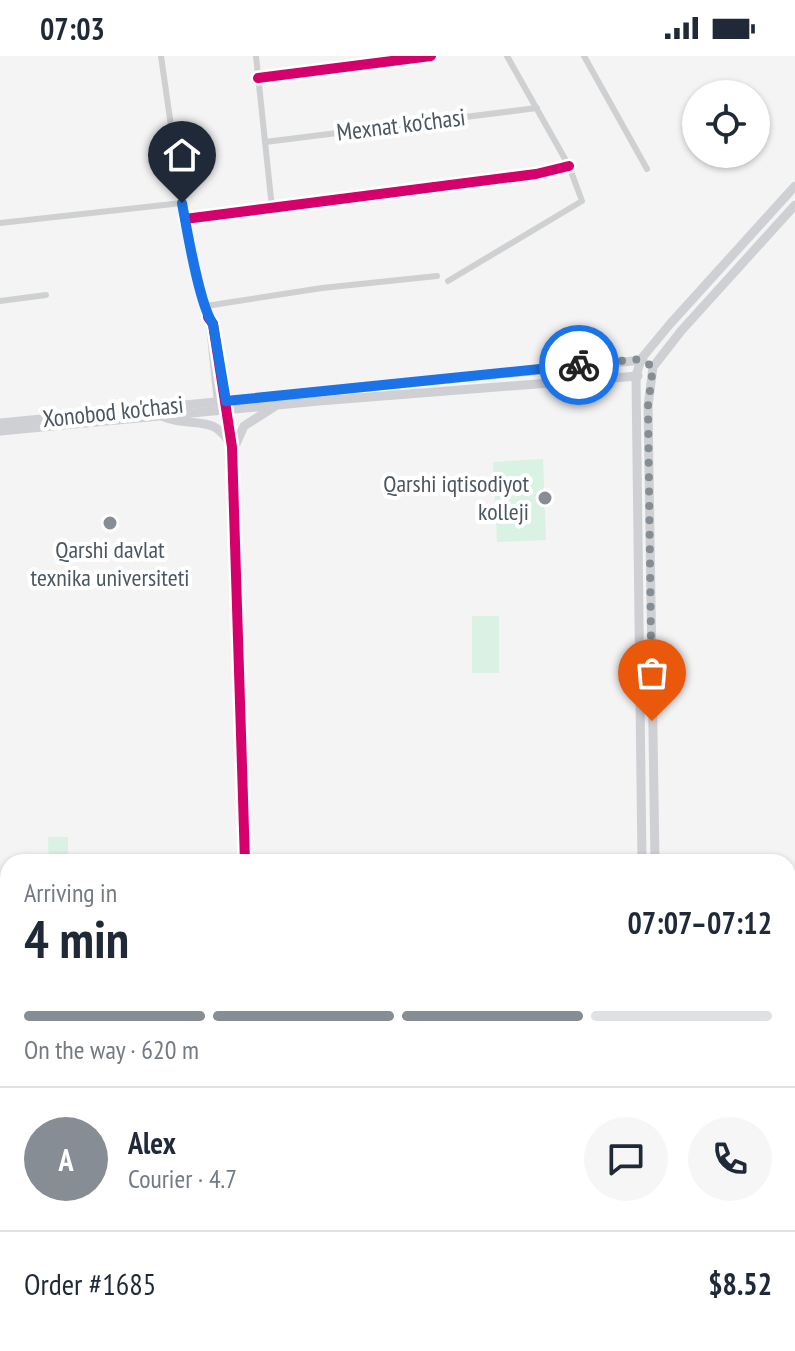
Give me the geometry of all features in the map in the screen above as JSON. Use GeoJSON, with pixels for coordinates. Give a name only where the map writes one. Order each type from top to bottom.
{"type":"FeatureCollection","features":[{"type":"Feature","properties":{"kind":"main road"},"geometry":{"type":"LineString","coordinates":[[642,854],[636,376],[641,359],[795,186]]}},
{"type":"Feature","properties":{"kind":"main road"},"geometry":{"type":"LineString","coordinates":[[655,854],[648,406],[652,370],[681,331],[795,205]]}},
{"type":"Feature","properties":{"kind":"main road"},"geometry":{"type":"LineString","coordinates":[[745,242],[756,250]]}},
{"type":"Feature","properties":{"kind":"main road"},"geometry":{"type":"LineString","coordinates":[[641,359],[652,370]]}},
{"type":"Feature","properties":{"kind":"main road","name":"Xonobod ko'chasi"},"geometry":{"type":"LineString","coordinates":[[0,423],[222,406],[641,359]]}},
{"type":"Feature","properties":{"kind":"main road","name":"Xonobod ko'chasi"},"geometry":{"type":"LineString","coordinates":[[0,431],[161,416],[222,406],[277,405],[636,376],[652,370]]}},
{"type":"Feature","properties":{"kind":"main road"},"geometry":{"type":"LineString","coordinates":[[232,450],[244,426],[277,405]]}},
{"type":"Feature","properties":{"kind":"main road"},"geometry":{"type":"LineString","coordinates":[[161,416],[181,424],[215,425],[225,434],[232,450]]}},
{"type":"Feature","properties":{"kind":"street"},"geometry":{"type":"LineString","coordinates":[[161,56],[182,203],[208,317],[213,324],[222,406],[232,450],[245,854]]}},
{"type":"Feature","properties":{"kind":"street"},"geometry":{"type":"LineString","coordinates":[[256,56],[272,208]]}},
{"type":"Feature","properties":{"kind":"street"},"geometry":{"type":"LineString","coordinates":[[258,78],[431,56]]}},
{"type":"Feature","properties":{"kind":"street"},"geometry":{"type":"LineString","coordinates":[[448,281],[582,201],[569,166],[507,56]]}},
{"type":"Feature","properties":{"kind":"street"},"geometry":{"type":"LineString","coordinates":[[584,56],[647,169]]}},
{"type":"Feature","properties":{"kind":"street","name":"Mexnat ko'chasi"},"geometry":{"type":"LineString","coordinates":[[265,142],[537,108]]}},
{"type":"Feature","properties":{"kind":"street"},"geometry":{"type":"LineString","coordinates":[[185,219],[536,174],[569,166]]}},
{"type":"Feature","properties":{"kind":"street"},"geometry":{"type":"LineString","coordinates":[[0,223],[182,203]]}},
{"type":"Feature","properties":{"kind":"street"},"geometry":{"type":"LineString","coordinates":[[206,306],[322,288],[437,276]]}},
{"type":"Feature","properties":{"kind":"street"},"geometry":{"type":"LineString","coordinates":[[0,301],[46,295]]}},
{"type":"Feature","properties":{"kind":"green space"},"geometry":{"type":"Polygon","coordinates":[[[543,459],[546,540],[497,542],[493,462],[543,459]]]}},
{"type":"Feature","properties":{"kind":"green space"},"geometry":{"type":"Polygon","coordinates":[[[472,616],[499,616],[499,673],[472,673],[472,616]]]}},
{"type":"Feature","properties":{"kind":"green space"},"geometry":{"type":"Polygon","coordinates":[[[48,837],[68,837],[68,854],[49,854],[48,837]]]}},
{"type":"Feature","properties":{"kind":"cycle path"},"geometry":{"type":"LineString","coordinates":[[258,78],[431,56]]}},
{"type":"Feature","properties":{"kind":"cycle path"},"geometry":{"type":"LineString","coordinates":[[185,219],[536,174],[569,166]]}},
{"type":"Feature","properties":{"kind":"cycle path"},"geometry":{"type":"LineString","coordinates":[[208,317],[213,324],[232,447],[245,854]]}},
{"type":"Feature","properties":{"kind":"way so far"},"geometry":{"type":"LineString","coordinates":[[579,365],[641,359],[653,367],[648,406],[652,721]]}},
{"type":"Feature","properties":{"kind":"place","name":"Qarshi iqtisodiyot kolleji"},"geometry":{"type":"Point","coordinates":[545,498]}},
{"type":"Feature","properties":{"kind":"place","name":"Qarshi davlat texnika universiteti"},"geometry":{"type":"Point","coordinates":[110,523]}},
{"type":"Feature","properties":{"kind":"route"},"geometry":{"type":"LineString","coordinates":[[182,203],[198,278],[208,317],[213,324],[226,401],[579,365]]}}]}
